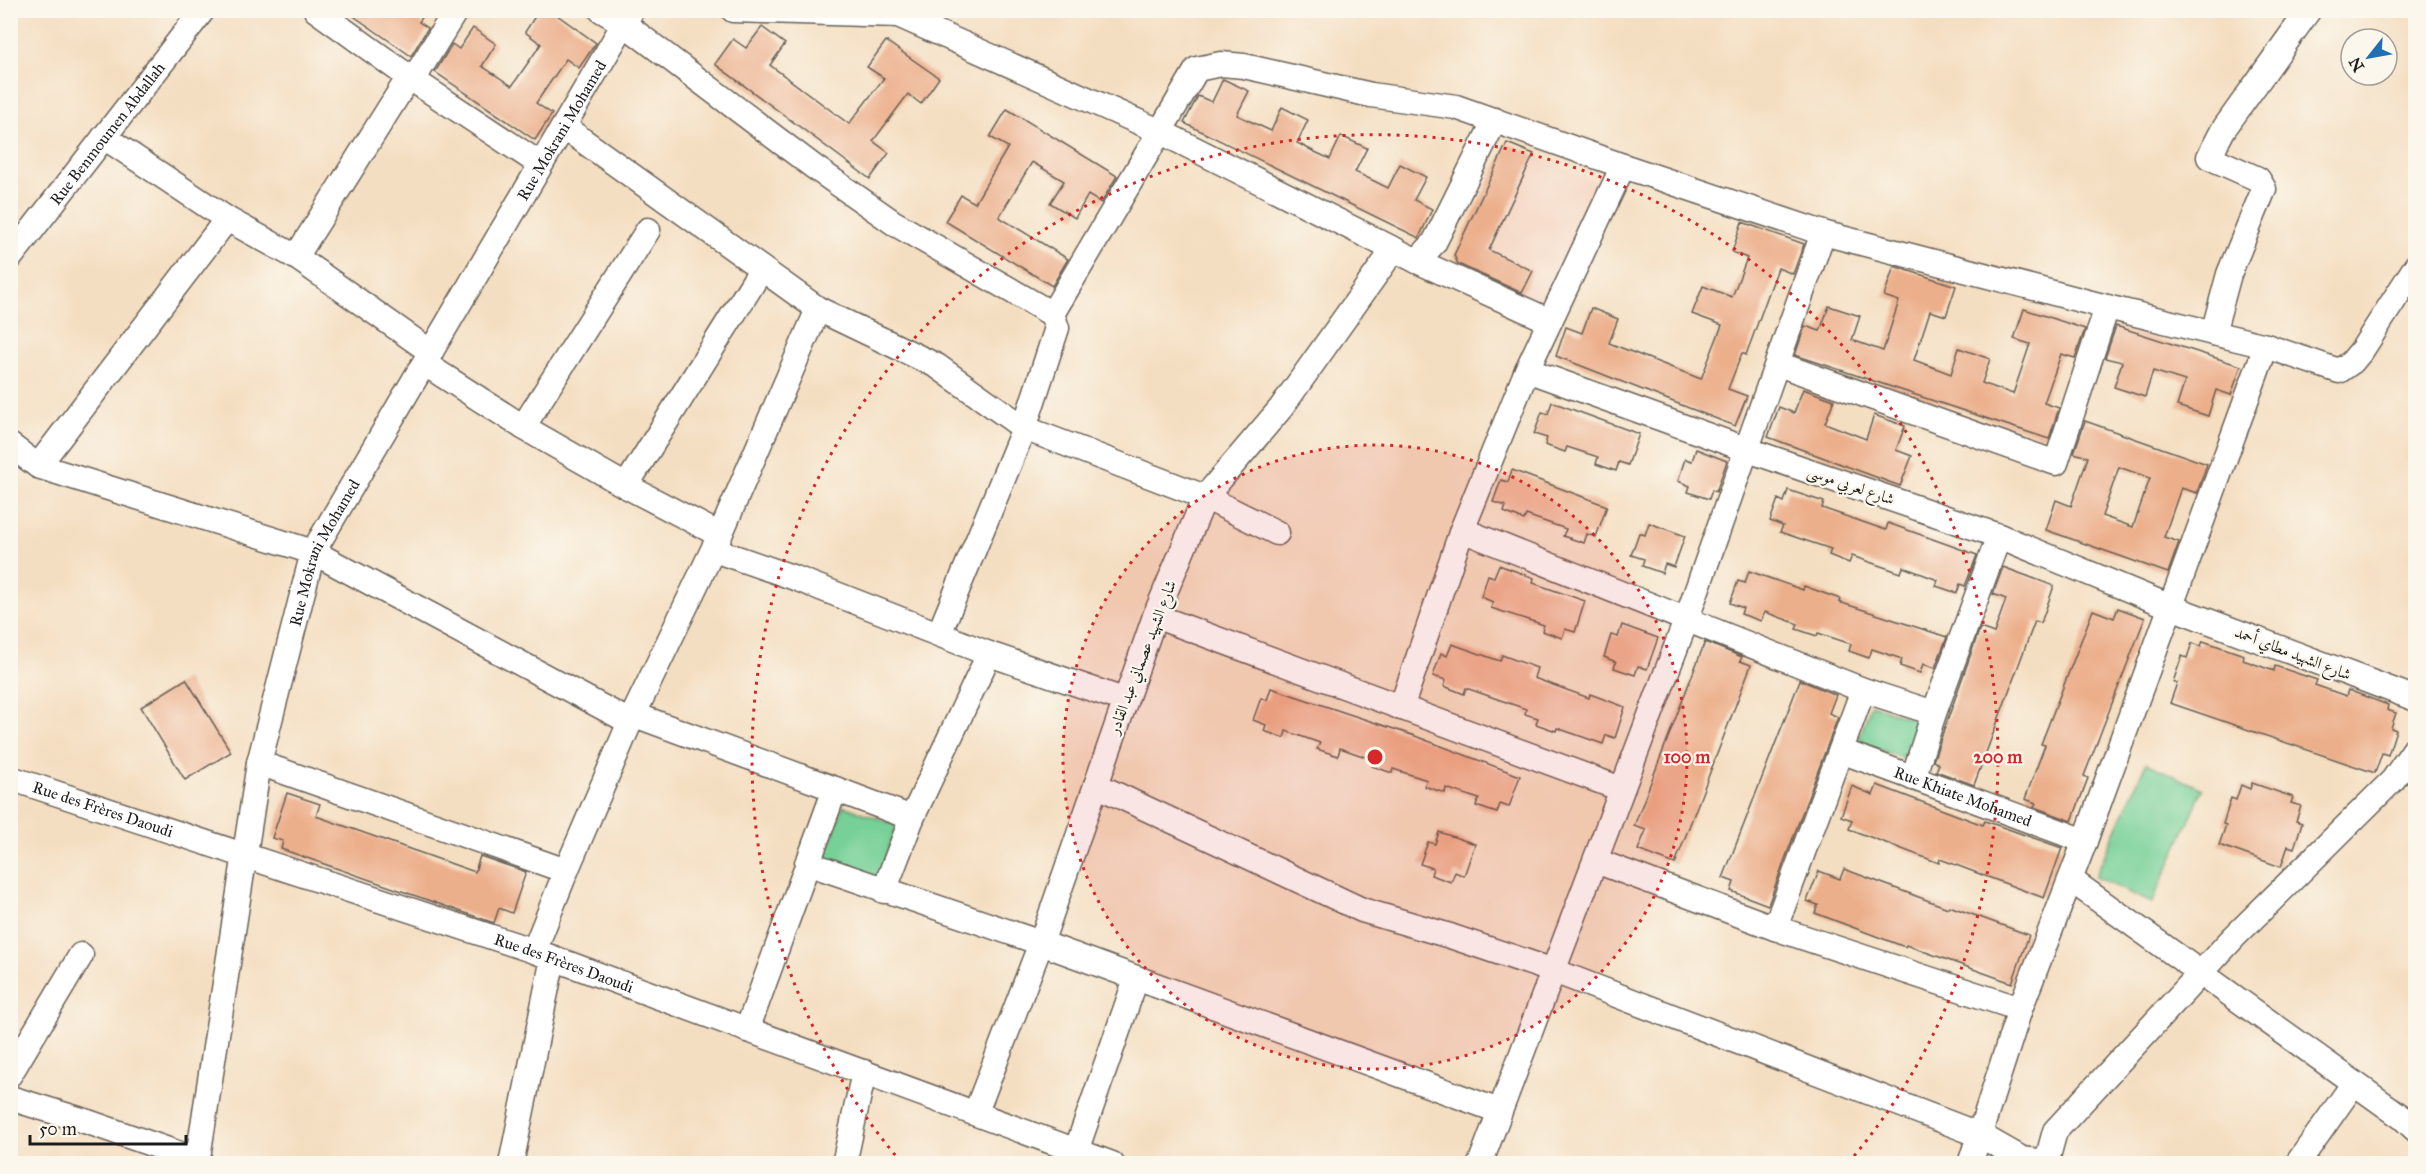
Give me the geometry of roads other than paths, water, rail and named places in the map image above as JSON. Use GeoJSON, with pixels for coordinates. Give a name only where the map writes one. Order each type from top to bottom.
{"type":"FeatureCollection","features":[{"type":"Feature","properties":{"kind":"street","name":"Rue Benmoumen Abdallah"},"geometry":{"type":"LineString","coordinates":[[10,258],[203,10]]}},
{"type":"Feature","properties":{"kind":"street"},"geometry":{"type":"LineString","coordinates":[[316,10],[411,78],[540,165]]}},
{"type":"Feature","properties":{"kind":"street"},"geometry":{"type":"LineString","coordinates":[[601,10],[628,17],[814,167],[894,223],[1052,314],[1057,328],[1024,428],[939,634]]}},
{"type":"Feature","properties":{"kind":"street"},"geometry":{"type":"LineString","coordinates":[[2213,333],[2229,274],[2264,189],[2258,179],[2209,157],[2223,130],[2309,10]]}},
{"type":"Feature","properties":{"kind":"street"},"geometry":{"type":"LineString","coordinates":[[742,11],[898,15],[1159,131],[1417,261],[1550,321]]}},
{"type":"Feature","properties":{"kind":"street"},"geometry":{"type":"LineString","coordinates":[[296,257],[448,16]]}},
{"type":"Feature","properties":{"kind":"street","name":"Rue Mokrani Mohamed"},"geometry":{"type":"LineString","coordinates":[[197,1162],[259,763],[313,552],[628,17]]}},
{"type":"Feature","properties":{"kind":"street"},"geometry":{"type":"LineString","coordinates":[[1052,314],[1197,69],[1221,64],[1244,66],[1371,95],[1456,107],[1823,233],[2107,308],[2266,346],[2339,370],[2352,362],[2362,350],[2415,266]]}},
{"type":"Feature","properties":{"kind":"street"},"geometry":{"type":"LineString","coordinates":[[1417,261],[1434,243],[1494,120]]}},
{"type":"Feature","properties":{"kind":"street"},"geometry":{"type":"LineString","coordinates":[[564,127],[818,309],[936,366],[1024,428],[1206,497],[1277,533]]}},
{"type":"Feature","properties":{"kind":"street"},"geometry":{"type":"LineString","coordinates":[[104,137],[227,219],[296,257],[523,427],[626,486],[717,543],[795,578],[989,654],[1125,700]]}},
{"type":"Feature","properties":{"kind":"street"},"geometry":{"type":"LineString","coordinates":[[1401,708],[1462,530],[1527,370],[1623,166]]}},
{"type":"Feature","properties":{"kind":"street"},"geometry":{"type":"LineString","coordinates":[[38,466],[227,219]]}},
{"type":"Feature","properties":{"kind":"street"},"geometry":{"type":"LineString","coordinates":[[523,427],[648,230]]}},
{"type":"Feature","properties":{"kind":"street"},"geometry":{"type":"LineString","coordinates":[[1480,1164],[1687,618],[1823,233]]}},
{"type":"Feature","properties":{"kind":"street","name":"شارع الشهيد عصماني عبد القادر"},"geometry":{"type":"LineString","coordinates":[[976,1112],[1041,943],[1155,616],[1206,497],[1281,408],[1394,249]]}},
{"type":"Feature","properties":{"kind":"street"},"geometry":{"type":"LineString","coordinates":[[626,486],[761,270]]}},
{"type":"Feature","properties":{"kind":"street"},"geometry":{"type":"LineString","coordinates":[[1778,364],[2056,462],[2107,308]]}},
{"type":"Feature","properties":{"kind":"street"},"geometry":{"type":"LineString","coordinates":[[511,1164],[543,954],[566,871],[633,718],[717,543],[818,309]]}},
{"type":"Feature","properties":{"kind":"street"},"geometry":{"type":"LineString","coordinates":[[1970,1164],[2020,1009],[2071,880],[2266,346]]}},
{"type":"Feature","properties":{"kind":"street","name":"شارع لعربي موسى"},"geometry":{"type":"LineString","coordinates":[[1527,370],[1748,450],[1999,536],[2171,607]]}},
{"type":"Feature","properties":{"kind":"street"},"geometry":{"type":"LineString","coordinates":[[10,445],[38,466],[313,552],[633,718],[912,818]]}},
{"type":"Feature","properties":{"kind":"street"},"geometry":{"type":"LineString","coordinates":[[1462,530],[1863,690],[1934,713]]}},
{"type":"Feature","properties":{"kind":"street"},"geometry":{"type":"LineString","coordinates":[[1913,778],[1934,713],[1999,536]]}},
{"type":"Feature","properties":{"kind":"street","name":"شارع الشهيد مطاي أحمد"},"geometry":{"type":"LineString","coordinates":[[2171,607],[2415,699]]}},
{"type":"Feature","properties":{"kind":"street"},"geometry":{"type":"LineString","coordinates":[[1155,616],[1621,789]]}},
{"type":"Feature","properties":{"kind":"street"},"geometry":{"type":"LineString","coordinates":[[884,891],[912,818],[989,654]]}},
{"type":"Feature","properties":{"kind":"street"},"geometry":{"type":"LineString","coordinates":[[1775,928],[1863,690]]}},
{"type":"Feature","properties":{"kind":"street"},"geometry":{"type":"LineString","coordinates":[[1096,785],[1362,910],[1450,936],[1554,971],[1980,1135],[2034,1162],[2055,1131],[2201,972],[2298,871],[2393,780],[2415,747]]}},
{"type":"Feature","properties":{"kind":"street","name":"Rue Khiate Mohamed"},"geometry":{"type":"LineString","coordinates":[[1841,751],[2085,841]]}},
{"type":"Feature","properties":{"kind":"street"},"geometry":{"type":"LineString","coordinates":[[259,763],[566,871]]}},
{"type":"Feature","properties":{"kind":"street","name":"Rue des Frères Daoudi"},"geometry":{"type":"LineString","coordinates":[[10,778],[543,954],[1112,1164]]}},
{"type":"Feature","properties":{"kind":"street"},"geometry":{"type":"LineString","coordinates":[[747,1030],[835,789]]}},
{"type":"Feature","properties":{"kind":"street"},"geometry":{"type":"LineString","coordinates":[[1596,861],[1775,928],[2020,1009]]}},
{"type":"Feature","properties":{"kind":"street"},"geometry":{"type":"LineString","coordinates":[[807,863],[1041,943],[1499,1111]]}},
{"type":"Feature","properties":{"kind":"street"},"geometry":{"type":"LineString","coordinates":[[2071,880],[2403,1118],[2415,1130]]}},
{"type":"Feature","properties":{"kind":"street"},"geometry":{"type":"LineString","coordinates":[[10,1074],[81,955]]}},
{"type":"Feature","properties":{"kind":"street"},"geometry":{"type":"LineString","coordinates":[[1076,1151],[1136,979]]}},
{"type":"Feature","properties":{"kind":"street"},"geometry":{"type":"LineString","coordinates":[[844,1164],[864,1072]]}},
{"type":"Feature","properties":{"kind":"street"},"geometry":{"type":"LineString","coordinates":[[2297,1164],[2354,1083]]}},
{"type":"Feature","properties":{"kind":"street"},"geometry":{"type":"LineString","coordinates":[[10,1098],[88,1122],[197,1162]]}}]}
